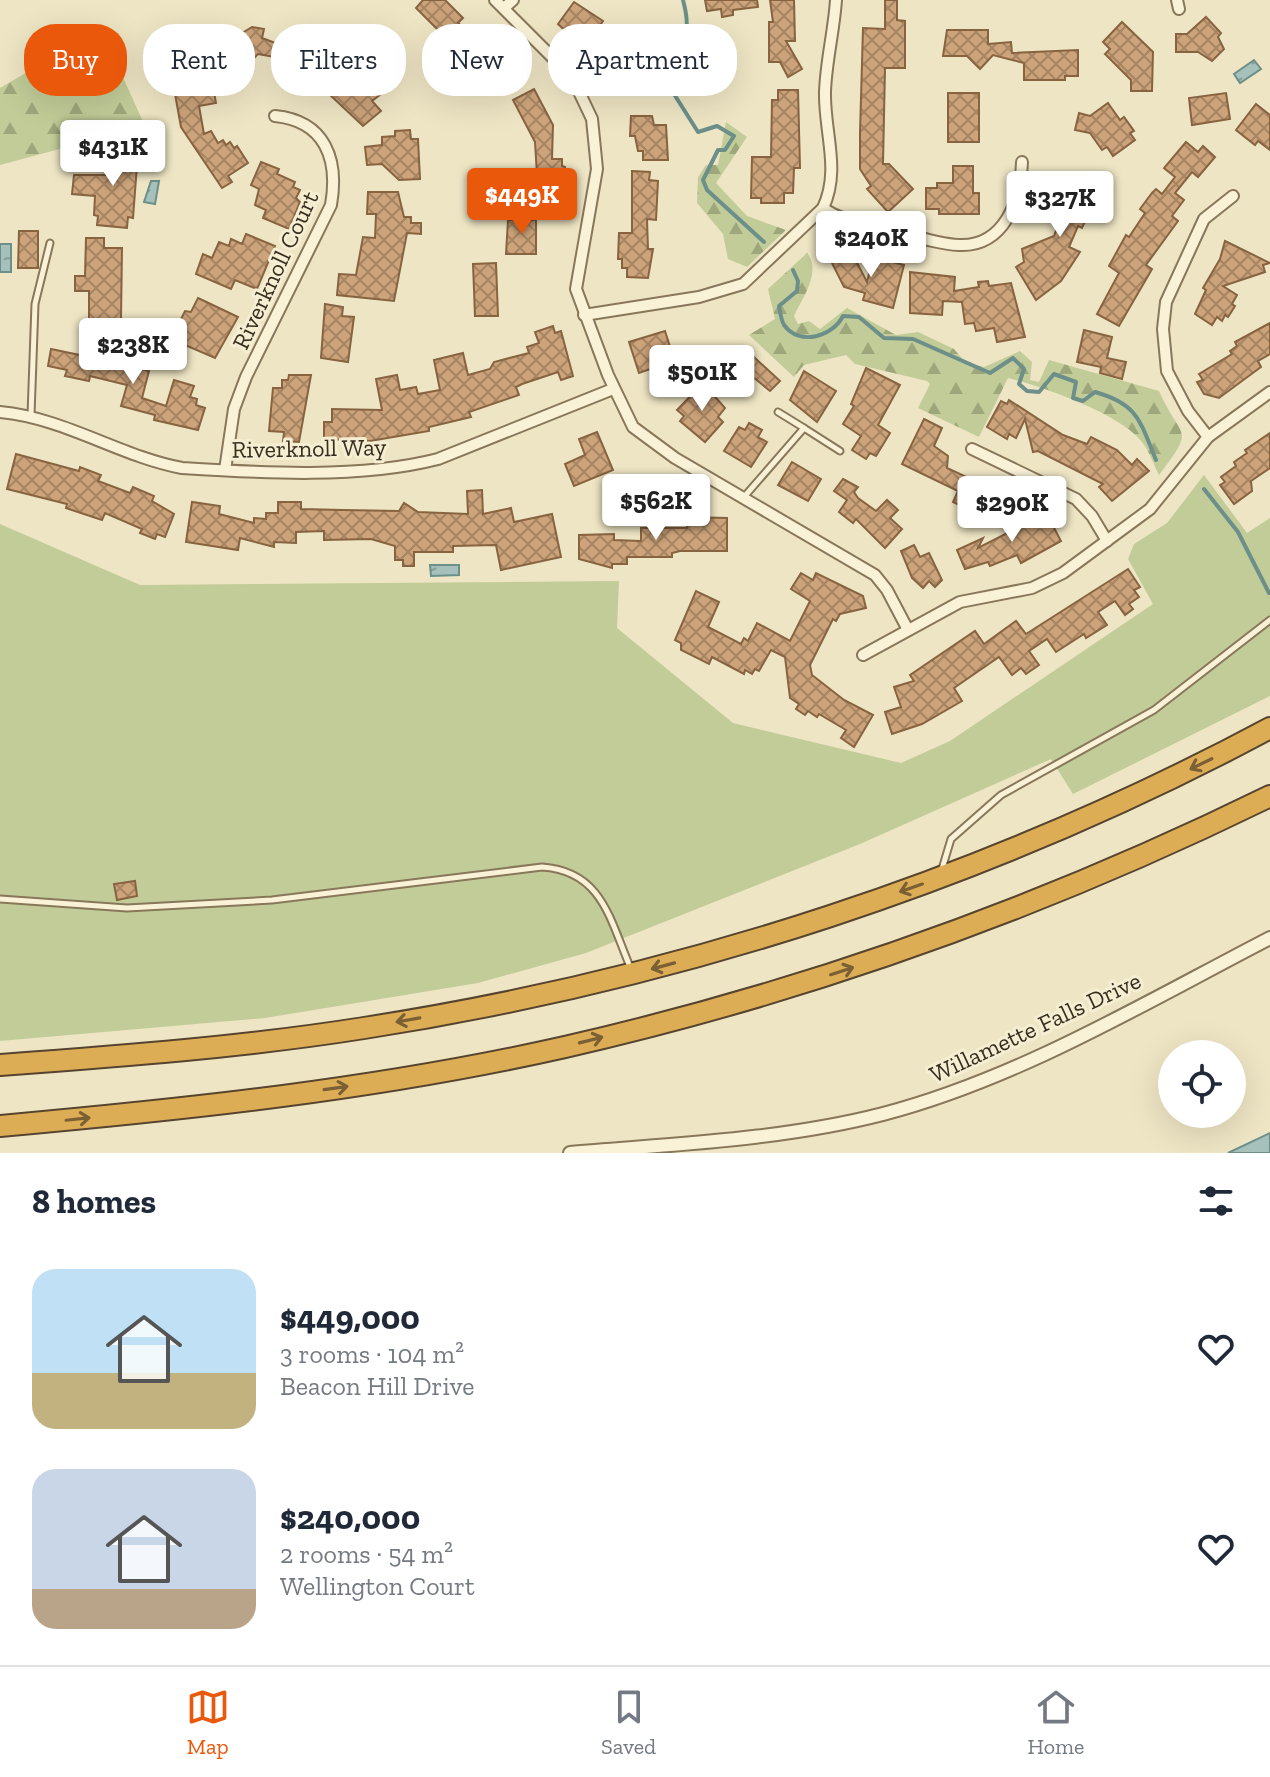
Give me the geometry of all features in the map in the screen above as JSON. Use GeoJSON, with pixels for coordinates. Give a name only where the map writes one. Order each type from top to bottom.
{"type":"FeatureCollection","features":[{"type":"Feature","properties":{"kind":"highway"},"geometry":{"type":"LineString","coordinates":[[0,1065],[241,1044],[365,1028],[633,974],[762,938],[939,878],[1146,790],[1270,728]]}},
{"type":"Feature","properties":{"kind":"highway"},"geometry":{"type":"LineString","coordinates":[[0,1126],[353,1086],[547,1050],[662,1023],[768,995],[960,930],[1123,865],[1270,796]]}},
{"type":"Feature","properties":{"kind":"street"},"geometry":{"type":"LineString","coordinates":[[495,0],[577,83],[594,126],[597,169],[576,279],[584,315],[613,389],[639,434],[875,575],[887,590],[907,628]]}},
{"type":"Feature","properties":{"kind":"street"},"geometry":{"type":"LineString","coordinates":[[504,8],[513,0]]}},
{"type":"Feature","properties":{"kind":"street"},"geometry":{"type":"LineString","coordinates":[[584,315],[699,297],[743,284],[823,208],[830,193],[833,172],[825,92],[836,0]]}},
{"type":"Feature","properties":{"kind":"street","name":"Riverknoll Court"},"geometry":{"type":"LineString","coordinates":[[225,470],[238,398],[320,228],[334,190],[330,159],[317,132],[305,123],[275,116]]}},
{"type":"Feature","properties":{"kind":"street"},"geometry":{"type":"LineString","coordinates":[[823,208],[846,220],[925,238],[960,245],[977,242],[989,236],[1011,215],[1018,200],[1022,162]]}},
{"type":"Feature","properties":{"kind":"street"},"geometry":{"type":"LineString","coordinates":[[1208,437],[1188,411],[1167,371],[1163,329],[1166,302],[1204,219],[1233,196]]}},
{"type":"Feature","properties":{"kind":"street","name":"Riverknoll Way"},"geometry":{"type":"LineString","coordinates":[[0,412],[31,416],[84,432],[164,464],[225,470],[411,466],[438,459],[613,389]]}},
{"type":"Feature","properties":{"kind":"street"},"geometry":{"type":"LineString","coordinates":[[863,655],[907,628],[960,602],[1046,583],[1150,509],[1208,437],[1270,392]]}},
{"type":"Feature","properties":{"kind":"street"},"geometry":{"type":"LineString","coordinates":[[972,449],[1074,498],[1085,507],[1107,541]]}},
{"type":"Feature","properties":{"kind":"street","name":"Willamette Falls Drive"},"geometry":{"type":"LineString","coordinates":[[570,1153],[781,1133],[860,1119],[914,1105],[1040,1054],[1270,938]]}},
{"type":"Feature","properties":{"kind":"lane"},"geometry":{"type":"LineString","coordinates":[[31,416],[35,304],[50,243]]}},
{"type":"Feature","properties":{"kind":"lane"},"geometry":{"type":"LineString","coordinates":[[778,412],[840,451]]}},
{"type":"Feature","properties":{"kind":"lane"},"geometry":{"type":"LineString","coordinates":[[744,498],[804,428]]}},
{"type":"Feature","properties":{"kind":"lane"},"geometry":{"type":"LineString","coordinates":[[939,878],[951,839],[1001,795],[1154,710],[1270,620]]}},
{"type":"Feature","properties":{"kind":"lane"},"geometry":{"type":"LineString","coordinates":[[0,899],[127,908],[272,900],[542,867],[565,869],[584,879],[599,895],[633,974]]}},
{"type":"Feature","properties":{"kind":"green space"},"geometry":{"type":"Polygon","coordinates":[[[24,74],[24,96],[127,96],[127,86],[145,126],[0,165],[0,88],[24,74]]]}},
{"type":"Feature","properties":{"kind":"green space"},"geometry":{"type":"Polygon","coordinates":[[[726,122],[747,137],[716,183],[747,216],[786,230],[747,267],[728,259],[723,234],[697,203],[698,177],[706,165],[718,165],[726,122]]]}},
{"type":"Feature","properties":{"kind":"green space"},"geometry":{"type":"Polygon","coordinates":[[[807,253],[813,268],[812,276],[794,316],[798,324],[809,321],[820,329],[847,308],[896,335],[918,332],[954,349],[966,363],[984,367],[1020,351],[1032,362],[1030,380],[1039,382],[1049,360],[1159,391],[1182,433],[1178,448],[1159,475],[1142,442],[1117,421],[1059,394],[1008,378],[979,437],[918,408],[930,384],[927,381],[855,364],[846,355],[804,365],[794,377],[749,335],[775,319],[768,289],[807,253]]]}},
{"type":"Feature","properties":{"kind":"green space"},"geometry":{"type":"Polygon","coordinates":[[[1204,475],[1247,533],[1270,518],[1270,696],[1073,794],[1051,759],[860,844],[586,953],[478,983],[265,1018],[0,1041],[0,524],[140,585],[619,581],[617,628],[733,723],[901,763],[950,741],[1153,604],[1128,559],[1134,544],[1167,523],[1204,475]]]}},
{"type":"Feature","properties":{"kind":"water"},"geometry":{"type":"Polygon","coordinates":[[[1254,60],[1261,69],[1240,83],[1234,74],[1254,60]]]}},
{"type":"Feature","properties":{"kind":"water"},"geometry":{"type":"Polygon","coordinates":[[[151,181],[159,181],[155,204],[144,202],[151,181]]]}},
{"type":"Feature","properties":{"kind":"water"},"geometry":{"type":"Polygon","coordinates":[[[0,244],[11,244],[11,272],[0,272],[0,244]]]}},
{"type":"Feature","properties":{"kind":"water"},"geometry":{"type":"Polygon","coordinates":[[[430,565],[459,565],[459,575],[431,576],[430,565]]]}},
{"type":"Feature","properties":{"kind":"water"},"geometry":{"type":"Polygon","coordinates":[[[1270,1133],[1270,1153],[1228,1153],[1270,1133]]]}},
{"type":"Feature","properties":{"kind":"building"},"geometry":{"type":"Polygon","coordinates":[[[423,0],[445,0],[463,18],[459,24],[432,24],[416,8],[423,0]]]}},
{"type":"Feature","properties":{"kind":"building"},"geometry":{"type":"Polygon","coordinates":[[[705,0],[757,0],[758,7],[733,10],[733,15],[722,17],[721,9],[707,11],[705,0]]]}},
{"type":"Feature","properties":{"kind":"building"},"geometry":{"type":"Polygon","coordinates":[[[770,0],[794,0],[795,41],[786,41],[802,69],[788,77],[780,62],[769,62],[769,22],[773,22],[770,0]]]}},
{"type":"Feature","properties":{"kind":"building"},"geometry":{"type":"Polygon","coordinates":[[[885,0],[897,0],[897,20],[905,21],[905,68],[885,68],[883,164],[889,164],[913,189],[888,212],[867,189],[871,186],[860,169],[863,28],[885,29],[885,0]]]}},
{"type":"Feature","properties":{"kind":"building"},"geometry":{"type":"Polygon","coordinates":[[[574,2],[603,21],[601,24],[558,24],[574,2]]]}},
{"type":"Feature","properties":{"kind":"building"},"geometry":{"type":"Polygon","coordinates":[[[1206,17],[1221,33],[1218,37],[1224,49],[1212,61],[1198,52],[1176,52],[1176,34],[1187,34],[1206,17]]]}},
{"type":"Feature","properties":{"kind":"building"},"geometry":{"type":"Polygon","coordinates":[[[1122,22],[1153,52],[1152,91],[1131,91],[1131,80],[1105,54],[1110,49],[1103,42],[1122,22]]]}},
{"type":"Feature","properties":{"kind":"building"},"geometry":{"type":"Polygon","coordinates":[[[255,28],[264,29],[262,38],[271,41],[271,56],[258,54],[255,57],[255,28]]]}},
{"type":"Feature","properties":{"kind":"building"},"geometry":{"type":"Polygon","coordinates":[[[947,30],[988,30],[988,44],[1011,42],[1012,53],[1078,50],[1078,76],[1065,76],[1065,80],[1024,80],[1024,63],[993,55],[980,69],[967,56],[943,56],[947,30]]]}},
{"type":"Feature","properties":{"kind":"building"},"geometry":{"type":"Polygon","coordinates":[[[532,90],[553,125],[552,159],[562,159],[562,166],[565,167],[562,203],[550,203],[550,192],[538,192],[535,142],[513,100],[532,96],[532,90]]]}},
{"type":"Feature","properties":{"kind":"building"},"geometry":{"type":"Polygon","coordinates":[[[778,90],[798,90],[800,168],[794,168],[793,193],[784,193],[784,203],[761,203],[761,198],[751,198],[752,157],[771,157],[772,100],[778,100],[778,90]]]}},
{"type":"Feature","properties":{"kind":"building"},"geometry":{"type":"Polygon","coordinates":[[[948,93],[979,93],[979,142],[948,142],[948,93]]]}},
{"type":"Feature","properties":{"kind":"building"},"geometry":{"type":"Polygon","coordinates":[[[1226,93],[1230,119],[1192,125],[1189,98],[1226,93]]]}},
{"type":"Feature","properties":{"kind":"building"},"geometry":{"type":"Polygon","coordinates":[[[175,96],[215,96],[216,103],[199,106],[204,134],[211,131],[218,143],[223,140],[226,145],[230,142],[234,148],[237,146],[248,163],[228,176],[232,182],[222,188],[181,127],[175,96]]]}},
{"type":"Feature","properties":{"kind":"building"},"geometry":{"type":"Polygon","coordinates":[[[331,96],[378,96],[372,101],[381,111],[363,126],[331,96]]]}},
{"type":"Feature","properties":{"kind":"building"},"geometry":{"type":"Polygon","coordinates":[[[1108,103],[1120,120],[1124,117],[1134,131],[1130,133],[1135,140],[1113,156],[1107,147],[1102,150],[1090,133],[1075,130],[1079,113],[1090,116],[1108,103]]]}},
{"type":"Feature","properties":{"kind":"building"},"geometry":{"type":"Polygon","coordinates":[[[1256,104],[1270,115],[1270,150],[1258,141],[1255,145],[1236,130],[1256,104]]]}},
{"type":"Feature","properties":{"kind":"building"},"geometry":{"type":"Polygon","coordinates":[[[631,116],[652,116],[654,125],[666,125],[668,160],[643,160],[643,151],[638,151],[635,136],[630,136],[631,116]]]}},
{"type":"Feature","properties":{"kind":"building"},"geometry":{"type":"Polygon","coordinates":[[[410,130],[411,139],[418,139],[420,179],[399,180],[382,164],[367,165],[365,147],[382,145],[382,137],[395,136],[395,131],[410,130]]]}},
{"type":"Feature","properties":{"kind":"building"},"geometry":{"type":"Polygon","coordinates":[[[120,139],[139,139],[133,218],[128,217],[127,228],[97,225],[95,196],[72,194],[74,175],[119,175],[120,139]]]}},
{"type":"Feature","properties":{"kind":"building"},"geometry":{"type":"Polygon","coordinates":[[[1186,142],[1198,152],[1203,146],[1215,157],[1198,177],[1192,172],[1175,193],[1184,200],[1172,216],[1178,221],[1146,265],[1152,269],[1119,326],[1097,314],[1119,273],[1109,266],[1126,235],[1129,237],[1145,213],[1140,209],[1156,189],[1162,194],[1175,177],[1164,168],[1186,142]]]}},
{"type":"Feature","properties":{"kind":"building"},"geometry":{"type":"Polygon","coordinates":[[[261,162],[279,169],[277,174],[295,182],[293,187],[300,190],[296,198],[300,202],[289,229],[263,218],[266,210],[255,205],[259,189],[251,185],[261,162]]]}},
{"type":"Feature","properties":{"kind":"building"},"geometry":{"type":"Polygon","coordinates":[[[953,166],[973,166],[973,193],[979,193],[979,214],[939,214],[939,209],[926,209],[926,188],[937,188],[937,183],[953,183],[953,166]]]}},
{"type":"Feature","properties":{"kind":"building"},"geometry":{"type":"Polygon","coordinates":[[[632,171],[650,172],[649,180],[658,181],[656,220],[647,219],[648,249],[653,249],[648,278],[627,277],[627,268],[622,268],[622,259],[618,259],[619,233],[632,233],[632,171]]]}},
{"type":"Feature","properties":{"kind":"building"},"geometry":{"type":"Polygon","coordinates":[[[1072,173],[1106,189],[1096,210],[1091,208],[1082,228],[1078,226],[1069,247],[1080,252],[1061,281],[1036,300],[1016,267],[1024,262],[1022,249],[1054,236],[1069,195],[1063,192],[1072,173]]]}},
{"type":"Feature","properties":{"kind":"building"},"geometry":{"type":"Polygon","coordinates":[[[368,192],[398,192],[404,217],[411,217],[411,223],[421,223],[421,234],[407,233],[394,301],[337,295],[339,274],[356,275],[363,237],[375,238],[376,214],[367,214],[368,192]]]}},
{"type":"Feature","properties":{"kind":"building"},"geometry":{"type":"Polygon","coordinates":[[[518,215],[529,215],[529,220],[536,220],[536,254],[506,254],[508,220],[518,220],[518,215]]]}},
{"type":"Feature","properties":{"kind":"building"},"geometry":{"type":"Polygon","coordinates":[[[19,231],[38,231],[38,268],[18,268],[19,231]]]}},
{"type":"Feature","properties":{"kind":"building"},"geometry":{"type":"Polygon","coordinates":[[[246,234],[275,246],[257,289],[235,280],[231,289],[196,274],[203,254],[212,258],[219,242],[229,246],[231,239],[242,244],[246,234]]]}},
{"type":"Feature","properties":{"kind":"building"},"geometry":{"type":"Polygon","coordinates":[[[86,238],[104,238],[104,248],[122,248],[121,319],[89,319],[89,291],[75,291],[75,276],[85,276],[86,238]]]}},
{"type":"Feature","properties":{"kind":"building"},"geometry":{"type":"Polygon","coordinates":[[[1225,241],[1270,263],[1263,265],[1265,272],[1223,286],[1237,295],[1232,304],[1235,306],[1228,317],[1225,315],[1222,321],[1217,317],[1212,325],[1195,314],[1206,290],[1203,288],[1220,259],[1225,241]]]}},
{"type":"Feature","properties":{"kind":"building"},"geometry":{"type":"Polygon","coordinates":[[[852,253],[867,282],[873,257],[904,265],[893,308],[863,300],[865,293],[844,287],[832,263],[852,253]]]}},
{"type":"Feature","properties":{"kind":"building"},"geometry":{"type":"Polygon","coordinates":[[[496,263],[498,316],[475,316],[473,264],[496,263]]]}},
{"type":"Feature","properties":{"kind":"building"},"geometry":{"type":"Polygon","coordinates":[[[910,272],[955,277],[954,291],[979,287],[978,282],[988,281],[989,286],[1011,283],[1025,337],[997,342],[994,328],[976,331],[974,323],[965,324],[962,302],[943,301],[942,315],[910,313],[910,272]]]}},
{"type":"Feature","properties":{"kind":"building"},"geometry":{"type":"Polygon","coordinates":[[[198,298],[238,317],[215,358],[178,342],[185,326],[179,323],[185,311],[191,312],[198,298]]]}},
{"type":"Feature","properties":{"kind":"building"},"geometry":{"type":"Polygon","coordinates":[[[325,304],[343,307],[342,316],[354,317],[348,362],[321,358],[325,304]]]}},
{"type":"Feature","properties":{"kind":"building"},"geometry":{"type":"Polygon","coordinates":[[[1270,323],[1270,354],[1258,361],[1261,367],[1219,398],[1204,394],[1197,382],[1203,380],[1199,374],[1232,354],[1230,351],[1237,346],[1235,342],[1270,323]]]}},
{"type":"Feature","properties":{"kind":"building"},"geometry":{"type":"Polygon","coordinates":[[[553,326],[555,333],[561,331],[573,376],[561,380],[558,372],[522,384],[516,387],[519,395],[469,412],[471,417],[429,427],[429,431],[370,441],[324,439],[324,422],[332,422],[332,409],[382,410],[376,379],[397,375],[400,390],[416,387],[418,394],[440,390],[434,360],[463,353],[468,375],[490,369],[494,362],[529,353],[527,347],[539,343],[535,332],[553,326]]]}},
{"type":"Feature","properties":{"kind":"building"},"geometry":{"type":"Polygon","coordinates":[[[1084,330],[1112,337],[1107,358],[1126,362],[1122,379],[1100,373],[1101,367],[1077,362],[1084,330]]]}},
{"type":"Feature","properties":{"kind":"building"},"geometry":{"type":"Polygon","coordinates":[[[665,331],[679,375],[655,383],[650,369],[639,373],[629,342],[665,331]]]}},
{"type":"Feature","properties":{"kind":"building"},"geometry":{"type":"Polygon","coordinates":[[[117,346],[129,350],[125,364],[149,371],[142,398],[166,406],[174,380],[194,386],[190,397],[197,399],[196,405],[205,408],[198,430],[154,420],[155,415],[121,406],[127,385],[90,376],[89,381],[65,376],[67,370],[48,366],[51,349],[113,362],[117,346]]]}},
{"type":"Feature","properties":{"kind":"building"},"geometry":{"type":"Polygon","coordinates":[[[743,347],[780,381],[770,391],[753,377],[741,389],[721,370],[743,347]]]}},
{"type":"Feature","properties":{"kind":"building"},"geometry":{"type":"Polygon","coordinates":[[[866,368],[900,385],[878,425],[890,433],[876,456],[870,453],[866,459],[852,450],[861,436],[843,424],[854,406],[851,404],[866,368]]]}},
{"type":"Feature","properties":{"kind":"building"},"geometry":{"type":"Polygon","coordinates":[[[804,371],[836,391],[817,422],[790,400],[804,371]]]}},
{"type":"Feature","properties":{"kind":"building"},"geometry":{"type":"Polygon","coordinates":[[[289,375],[311,375],[299,442],[283,441],[284,432],[269,431],[273,388],[282,388],[282,380],[288,380],[289,375]]]}},
{"type":"Feature","properties":{"kind":"building"},"geometry":{"type":"Polygon","coordinates":[[[703,383],[725,408],[718,417],[723,422],[705,442],[680,421],[684,416],[677,410],[703,383]]]}},
{"type":"Feature","properties":{"kind":"building"},"geometry":{"type":"Polygon","coordinates":[[[1009,400],[1063,435],[1087,444],[1091,437],[1117,450],[1132,465],[1137,459],[1149,471],[1112,501],[1099,487],[1103,484],[1038,451],[1033,452],[1025,419],[1016,438],[1009,434],[1007,439],[987,427],[1001,401],[1007,404],[1009,400]]]}},
{"type":"Feature","properties":{"kind":"building"},"geometry":{"type":"Polygon","coordinates":[[[924,419],[942,428],[934,446],[948,456],[947,468],[1003,494],[991,520],[953,502],[958,491],[902,464],[924,419]]]}},
{"type":"Feature","properties":{"kind":"building"},"geometry":{"type":"Polygon","coordinates":[[[749,423],[762,430],[758,437],[767,442],[751,467],[724,451],[739,427],[745,430],[749,423]]]}},
{"type":"Feature","properties":{"kind":"building"},"geometry":{"type":"Polygon","coordinates":[[[597,432],[613,470],[574,486],[565,464],[585,455],[579,439],[597,432]]]}},
{"type":"Feature","properties":{"kind":"building"},"geometry":{"type":"Polygon","coordinates":[[[1270,433],[1270,468],[1251,481],[1252,491],[1234,504],[1220,485],[1225,482],[1221,477],[1236,466],[1234,462],[1247,453],[1245,450],[1270,433]]]}},
{"type":"Feature","properties":{"kind":"building"},"geometry":{"type":"Polygon","coordinates":[[[16,454],[79,471],[80,467],[101,475],[98,481],[130,493],[133,487],[154,496],[152,501],[174,514],[165,537],[157,534],[155,539],[140,533],[142,529],[105,513],[102,520],[66,508],[67,504],[7,489],[16,454]]]}},
{"type":"Feature","properties":{"kind":"building"},"geometry":{"type":"Polygon","coordinates":[[[792,462],[821,479],[808,501],[778,485],[792,462]]]}},
{"type":"Feature","properties":{"kind":"building"},"geometry":{"type":"Polygon","coordinates":[[[843,479],[858,487],[854,492],[858,498],[876,511],[887,500],[898,510],[890,518],[902,529],[885,548],[856,519],[853,523],[839,512],[847,500],[834,491],[843,479]]]}},
{"type":"Feature","properties":{"kind":"building"},"geometry":{"type":"Polygon","coordinates":[[[482,490],[483,514],[511,508],[514,522],[552,514],[561,557],[501,570],[496,545],[453,546],[453,552],[414,552],[414,566],[403,566],[403,560],[395,560],[395,546],[371,539],[324,540],[324,531],[296,532],[296,543],[274,542],[274,547],[240,538],[238,550],[186,542],[192,502],[220,506],[219,514],[254,523],[254,518],[266,519],[266,513],[278,513],[278,502],[301,502],[301,509],[399,511],[404,503],[418,512],[468,514],[467,491],[482,490]]]}},
{"type":"Feature","properties":{"kind":"building"},"geometry":{"type":"Polygon","coordinates":[[[1030,514],[1035,524],[1044,519],[1047,524],[1051,522],[1061,541],[1021,563],[1017,555],[990,566],[988,562],[965,569],[957,550],[983,538],[978,548],[1023,525],[1020,519],[1030,514]]]}},
{"type":"Feature","properties":{"kind":"building"},"geometry":{"type":"Polygon","coordinates":[[[687,517],[727,518],[727,551],[680,551],[672,553],[672,557],[627,557],[627,564],[612,564],[612,568],[579,559],[579,535],[614,534],[614,540],[641,541],[641,528],[687,528],[687,517]]]}},
{"type":"Feature","properties":{"kind":"building"},"geometry":{"type":"Polygon","coordinates":[[[914,545],[920,557],[929,553],[942,580],[935,587],[929,581],[923,588],[912,578],[901,551],[914,545]]]}},
{"type":"Feature","properties":{"kind":"building"},"geometry":{"type":"Polygon","coordinates":[[[1128,569],[1140,587],[1134,590],[1139,597],[1129,604],[1133,609],[1125,615],[1115,601],[1098,612],[1107,625],[1086,638],[1084,634],[1056,652],[1047,639],[1029,651],[1039,665],[1026,674],[1021,668],[1012,675],[999,657],[954,688],[962,701],[922,724],[892,734],[885,712],[901,707],[894,687],[914,681],[910,675],[975,631],[984,644],[1016,621],[1026,634],[1128,569]]]}},
{"type":"Feature","properties":{"kind":"building"},"geometry":{"type":"Polygon","coordinates":[[[801,573],[813,580],[816,573],[863,596],[866,608],[840,614],[836,621],[833,619],[810,665],[812,675],[844,700],[873,715],[854,747],[841,738],[846,730],[819,714],[817,717],[808,711],[805,715],[796,709],[799,704],[790,698],[785,657],[771,650],[759,671],[755,669],[752,674],[745,670],[744,674],[712,657],[709,664],[681,650],[681,643],[675,640],[696,591],[719,602],[708,627],[741,644],[744,638],[748,641],[757,623],[790,641],[810,601],[791,589],[801,573]]]}},
{"type":"Feature","properties":{"kind":"building"},"geometry":{"type":"Polygon","coordinates":[[[135,881],[137,896],[117,900],[114,884],[135,881]]]}},
{"type":"Feature","properties":{"kind":"waterway"},"geometry":{"type":"LineString","coordinates":[[683,0],[687,19],[682,39],[634,57],[661,91],[674,94],[698,132],[717,126],[734,136],[725,150],[718,150],[703,180],[707,190],[764,242]]}},
{"type":"Feature","properties":{"kind":"waterway"},"geometry":{"type":"LineString","coordinates":[[793,270],[798,281],[797,291],[779,306],[783,323],[791,332],[799,336],[816,336],[832,329],[843,316],[859,317],[884,338],[913,339],[990,373],[1013,358],[1024,369],[1019,384],[1027,391],[1039,392],[1054,374],[1076,382],[1073,398],[1083,401],[1095,392],[1120,402],[1136,416],[1156,460]]}},
{"type":"Feature","properties":{"kind":"waterway"},"geometry":{"type":"LineString","coordinates":[[1204,489],[1238,532],[1269,593]]}}]}
